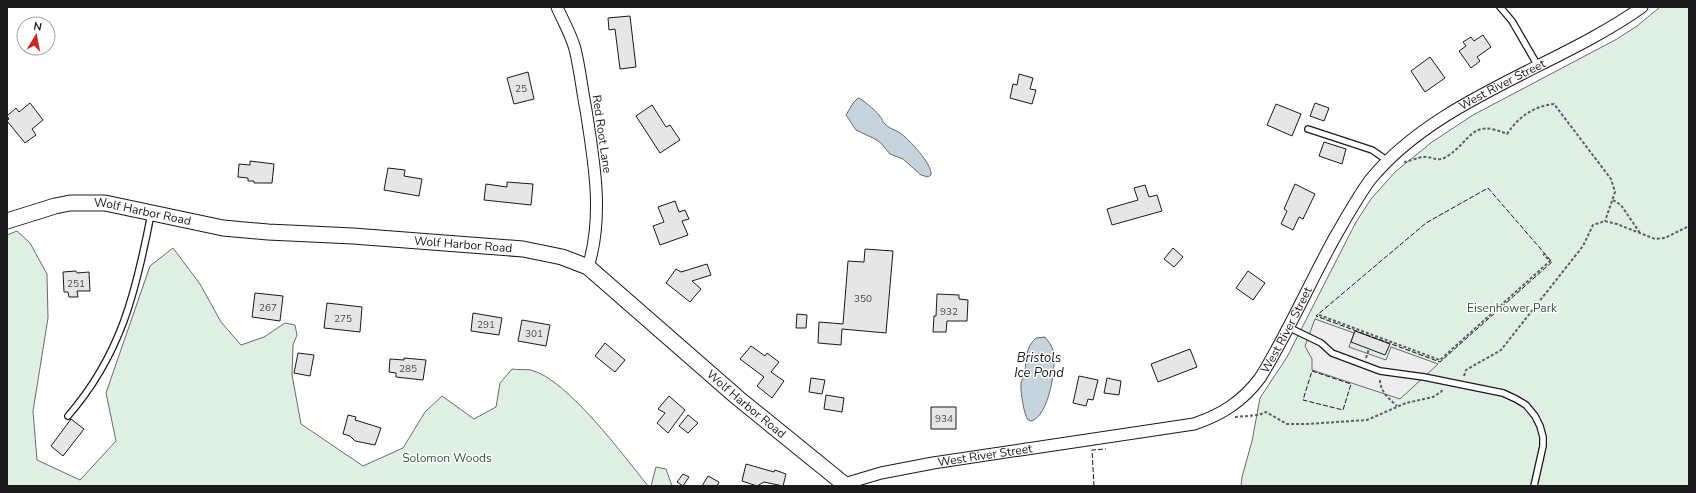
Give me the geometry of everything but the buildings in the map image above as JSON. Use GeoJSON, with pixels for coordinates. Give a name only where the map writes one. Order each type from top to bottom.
{"type":"FeatureCollection","features":[{"type":"Feature","properties":{"kind":"street","name":"Red Root Lane"},"geometry":{"type":"LineString","coordinates":[[557,7],[575,49],[592,148],[595,180],[596,228],[594,247],[588,267]]}},
{"type":"Feature","properties":{"kind":"street","name":"West River Street"},"geometry":{"type":"LineString","coordinates":[[842,485],[869,476],[925,464],[1194,424],[1211,418],[1234,406],[1253,388],[1271,360],[1347,216],[1370,181],[1388,161],[1423,133],[1456,110],[1488,91],[1619,23],[1642,7]]}},
{"type":"Feature","properties":{"kind":"street","name":"Wolf Harbor Road"},"geometry":{"type":"LineString","coordinates":[[7,221],[39,209],[70,203],[105,204],[230,229],[353,236],[523,249],[562,257],[588,267],[738,398],[842,485]]}},
{"type":"Feature","properties":{"kind":"lane"},"geometry":{"type":"LineString","coordinates":[[1500,7],[1512,21],[1538,66]]}},
{"type":"Feature","properties":{"kind":"lane"},"geometry":{"type":"LineString","coordinates":[[1308,129],[1372,150],[1388,161]]}},
{"type":"Feature","properties":{"kind":"lane"},"geometry":{"type":"LineString","coordinates":[[68,416],[95,383],[114,347],[142,259],[151,212]]}},
{"type":"Feature","properties":{"kind":"lane"},"geometry":{"type":"LineString","coordinates":[[1288,327],[1321,343],[1332,353],[1380,371],[1424,377],[1502,393],[1526,405],[1535,416],[1540,426],[1543,446],[1534,486]]}},
{"type":"Feature","properties":{"kind":"path"},"geometry":{"type":"LineString","coordinates":[[1388,161],[1402,163],[1425,157],[1437,160],[1446,157],[1478,130],[1494,128],[1507,134],[1514,123],[1530,111],[1542,105],[1554,104],[1610,180],[1615,192],[1605,221]]}},
{"type":"Feature","properties":{"kind":"path"},"geometry":{"type":"LineString","coordinates":[[1613,200],[1625,210],[1640,233]]}},
{"type":"Feature","properties":{"kind":"path"},"geometry":{"type":"LineString","coordinates":[[1460,385],[1466,370],[1500,350],[1583,246],[1593,225],[1605,221],[1655,239],[1665,238],[1689,226]]}},
{"type":"Feature","properties":{"kind":"path"},"geometry":{"type":"LineString","coordinates":[[1319,315],[1440,360],[1550,261],[1543,254]]}},
{"type":"Feature","properties":{"kind":"path"},"geometry":{"type":"LineString","coordinates":[[1380,371],[1380,387],[1388,398],[1397,406]]}},
{"type":"Feature","properties":{"kind":"path"},"geometry":{"type":"LineString","coordinates":[[1232,417],[1259,415],[1266,412],[1287,424],[1367,420],[1397,406],[1433,396],[1441,392],[1446,382]]}},
{"type":"Feature","properties":{"kind":"green space","name":"Eisenhower Park"},"geometry":{"type":"Polygon","coordinates":[[[1660,7],[1689,7],[1689,486],[1241,486],[1252,441],[1260,398],[1287,357],[1356,222],[1371,199],[1395,172],[1432,142],[1473,115],[1617,39],[1637,26],[1660,7]]]}},
{"type":"Feature","properties":{"kind":"green space","name":"Solomon Woods"},"geometry":{"type":"Polygon","coordinates":[[[17,231],[30,243],[47,274],[48,318],[33,411],[37,460],[80,480],[116,441],[106,393],[150,266],[173,248],[200,284],[221,322],[241,345],[264,337],[285,323],[295,325],[297,335],[293,345],[292,375],[301,424],[363,466],[403,448],[425,412],[442,396],[474,419],[496,407],[500,383],[512,369],[531,370],[545,376],[578,403],[610,438],[648,486],[7,486],[7,235],[17,231]]]}},
{"type":"Feature","properties":{"kind":"green space"},"geometry":{"type":"Polygon","coordinates":[[[656,467],[666,469],[672,486],[651,486],[656,467]]]}},
{"type":"Feature","properties":{"kind":"shaded area"},"geometry":{"type":"Polygon","coordinates":[[[1315,319],[1354,333],[1349,347],[1386,360],[1391,347],[1438,364],[1400,399],[1312,370],[1312,359],[1305,346],[1315,319]]]}},
{"type":"Feature","properties":{"kind":"water"},"geometry":{"type":"Polygon","coordinates":[[[858,98],[875,111],[889,128],[900,133],[914,146],[928,165],[931,175],[928,177],[921,175],[903,159],[890,154],[881,143],[856,130],[846,115],[853,103],[858,98]]]}},
{"type":"Feature","properties":{"kind":"water","name":"Bristols Ice Pond"},"geometry":{"type":"Polygon","coordinates":[[[1045,337],[1053,350],[1053,378],[1043,410],[1031,421],[1028,420],[1024,408],[1021,383],[1025,374],[1028,350],[1032,342],[1036,338],[1045,337]]]}},
{"type":"Feature","properties":{"kind":"fence"},"geometry":{"type":"LineString","coordinates":[[1488,188],[1552,262],[1440,362],[1316,316],[1426,223],[1488,188]]}},
{"type":"Feature","properties":{"kind":"fence"},"geometry":{"type":"LineString","coordinates":[[1312,371],[1351,384],[1343,410],[1303,400],[1312,371]]}},
{"type":"Feature","properties":{"kind":"fence"},"geometry":{"type":"LineString","coordinates":[[1094,486],[1092,450],[1106,449]]}}]}
